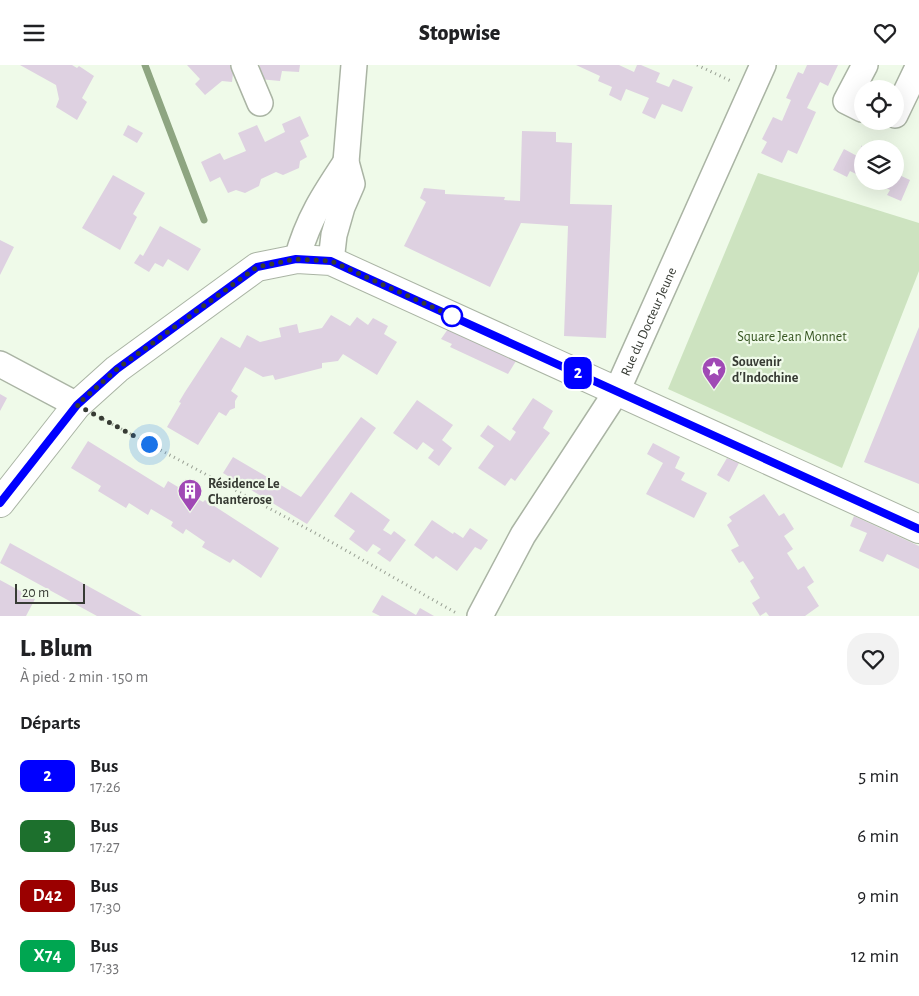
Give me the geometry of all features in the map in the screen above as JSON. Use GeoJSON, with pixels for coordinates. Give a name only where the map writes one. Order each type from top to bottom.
{"type":"FeatureCollection","features":[{"type":"Feature","properties":{"kind":"street"},"geometry":{"type":"LineString","coordinates":[[244,65],[260,103]]}},
{"type":"Feature","properties":{"kind":"street"},"geometry":{"type":"LineString","coordinates":[[331,261],[334,235],[342,207],[352,185],[346,162],[354,65]]}},
{"type":"Feature","properties":{"kind":"street","name":"Rue du Docteur Jeune"},"geometry":{"type":"LineString","coordinates":[[481,614],[523,535],[617,391],[763,65]]}},
{"type":"Feature","properties":{"kind":"street"},"geometry":{"type":"LineString","coordinates":[[856,80],[864,65]]}},
{"type":"Feature","properties":{"kind":"street"},"geometry":{"type":"LineString","coordinates":[[904,96],[919,65]]}},
{"type":"Feature","properties":{"kind":"street"},"geometry":{"type":"LineString","coordinates":[[854,85],[846,101],[854,105]]}},
{"type":"Feature","properties":{"kind":"street"},"geometry":{"type":"LineString","coordinates":[[296,259],[317,205],[346,162]]}},
{"type":"Feature","properties":{"kind":"street"},"geometry":{"type":"LineString","coordinates":[[0,503],[77,405],[117,369],[257,267],[296,259],[331,261],[919,529]]}},
{"type":"Feature","properties":{"kind":"street"},"geometry":{"type":"LineString","coordinates":[[0,364],[77,405]]}},
{"type":"Feature","properties":{"kind":"path"},"geometry":{"type":"LineString","coordinates":[[697,65],[752,90]]}},
{"type":"Feature","properties":{"kind":"path"},"geometry":{"type":"LineString","coordinates":[[77,405],[317,534],[481,614]]}},
{"type":"Feature","properties":{"kind":"green space","name":"Square Jean Monnet"},"geometry":{"type":"Polygon","coordinates":[[[758,173],[919,223],[919,271],[842,468],[668,389],[758,173]]]}},
{"type":"Feature","properties":{"kind":"building"},"geometry":{"type":"Polygon","coordinates":[[[20,65],[72,65],[77,68],[79,66],[94,76],[82,98],[87,102],[77,120],[56,107],[59,99],[56,85],[20,65]]]}},
{"type":"Feature","properties":{"kind":"building"},"geometry":{"type":"Polygon","coordinates":[[[187,65],[234,65],[232,82],[222,81],[205,95],[195,84],[200,79],[187,65]]]}},
{"type":"Feature","properties":{"kind":"building"},"geometry":{"type":"Polygon","coordinates":[[[260,65],[300,65],[299,72],[282,71],[280,81],[259,79],[260,65]]]}},
{"type":"Feature","properties":{"kind":"building"},"geometry":{"type":"Polygon","coordinates":[[[576,65],[619,65],[634,72],[637,65],[641,65],[660,73],[656,82],[669,87],[673,79],[693,87],[682,112],[662,104],[655,119],[642,113],[649,98],[626,89],[621,101],[609,95],[612,87],[598,81],[600,76],[576,65]]]}},
{"type":"Feature","properties":{"kind":"building"},"geometry":{"type":"Polygon","coordinates":[[[807,65],[838,65],[828,86],[820,82],[807,108],[816,112],[797,154],[788,150],[782,163],[761,153],[767,142],[762,139],[773,117],[782,121],[791,100],[786,98],[798,72],[803,74],[807,65]]]}},
{"type":"Feature","properties":{"kind":"building"},"geometry":{"type":"Polygon","coordinates":[[[300,116],[309,136],[300,141],[307,157],[300,161],[299,168],[283,175],[276,172],[261,179],[259,186],[245,193],[236,190],[228,193],[220,177],[210,182],[201,162],[220,153],[224,160],[246,151],[238,133],[257,125],[265,142],[285,132],[282,124],[300,116]]]}},
{"type":"Feature","properties":{"kind":"building"},"geometry":{"type":"Polygon","coordinates":[[[128,125],[143,133],[137,143],[123,135],[128,125]]]}},
{"type":"Feature","properties":{"kind":"building"},"geometry":{"type":"Polygon","coordinates":[[[522,131],[556,132],[556,142],[572,143],[570,204],[612,205],[606,338],[564,336],[568,226],[521,223],[490,287],[404,246],[426,202],[420,198],[424,188],[445,190],[445,194],[505,197],[504,200],[520,201],[522,131]]]}},
{"type":"Feature","properties":{"kind":"building"},"geometry":{"type":"Polygon","coordinates":[[[844,149],[854,154],[854,173],[850,171],[847,177],[833,170],[844,149]]]}},
{"type":"Feature","properties":{"kind":"building"},"geometry":{"type":"Polygon","coordinates":[[[113,175],[145,193],[133,214],[137,217],[120,250],[82,228],[113,175]]]}},
{"type":"Feature","properties":{"kind":"building"},"geometry":{"type":"Polygon","coordinates":[[[904,177],[910,180],[901,201],[887,195],[890,190],[904,190],[904,177]]]}},
{"type":"Feature","properties":{"kind":"building"},"geometry":{"type":"Polygon","coordinates":[[[160,226],[201,249],[188,271],[168,259],[163,267],[155,263],[149,272],[134,263],[140,254],[143,256],[160,226]]]}},
{"type":"Feature","properties":{"kind":"building"},"geometry":{"type":"Polygon","coordinates":[[[0,240],[14,247],[0,275],[0,240]]]}},
{"type":"Feature","properties":{"kind":"building"},"geometry":{"type":"Polygon","coordinates":[[[331,315],[350,326],[357,317],[368,325],[373,318],[388,326],[384,334],[397,342],[377,375],[343,354],[338,361],[322,363],[322,368],[275,380],[273,375],[263,377],[245,367],[231,391],[238,396],[235,401],[235,408],[230,410],[226,416],[219,412],[198,445],[167,427],[185,392],[221,337],[240,348],[247,335],[260,342],[281,337],[279,328],[297,324],[299,333],[322,328],[331,315]]]}},
{"type":"Feature","properties":{"kind":"building"},"geometry":{"type":"Polygon","coordinates":[[[919,327],[919,484],[864,462],[919,327]]]}},
{"type":"Feature","properties":{"kind":"building"},"geometry":{"type":"Polygon","coordinates":[[[448,329],[516,361],[508,374],[450,347],[452,344],[441,339],[448,329]]]}},
{"type":"Feature","properties":{"kind":"building"},"geometry":{"type":"Polygon","coordinates":[[[0,394],[7,398],[0,411],[0,394]]]}},
{"type":"Feature","properties":{"kind":"building"},"geometry":{"type":"Polygon","coordinates":[[[533,398],[553,411],[543,428],[550,433],[515,481],[511,478],[505,486],[478,468],[494,446],[480,436],[488,425],[510,441],[516,432],[512,429],[533,398]]]}},
{"type":"Feature","properties":{"kind":"building"},"geometry":{"type":"Polygon","coordinates":[[[417,400],[453,425],[442,440],[452,448],[439,466],[428,458],[434,450],[423,442],[417,450],[393,433],[417,400]]]}},
{"type":"Feature","properties":{"kind":"building"},"geometry":{"type":"Polygon","coordinates":[[[361,417],[376,428],[307,524],[223,473],[233,457],[301,497],[361,417]]]}},
{"type":"Feature","properties":{"kind":"building","name":"Résidence Le Chanterose"},"geometry":{"type":"Polygon","coordinates":[[[88,441],[164,488],[168,481],[203,502],[205,500],[279,548],[261,578],[233,559],[230,563],[202,547],[205,542],[186,529],[183,534],[171,526],[173,522],[151,509],[148,515],[129,503],[126,508],[98,491],[101,486],[71,468],[88,441]]]}},
{"type":"Feature","properties":{"kind":"building"},"geometry":{"type":"Polygon","coordinates":[[[653,443],[680,457],[675,468],[685,473],[681,480],[707,493],[694,518],[646,494],[663,463],[647,454],[653,443]]]}},
{"type":"Feature","properties":{"kind":"building"},"geometry":{"type":"Polygon","coordinates":[[[727,458],[739,463],[729,482],[717,475],[727,458]]]}},
{"type":"Feature","properties":{"kind":"building"},"geometry":{"type":"Polygon","coordinates":[[[351,492],[390,520],[383,530],[391,535],[394,531],[406,540],[390,562],[377,553],[381,549],[373,544],[367,552],[349,539],[355,531],[334,516],[351,492]]]}},
{"type":"Feature","properties":{"kind":"building"},"geometry":{"type":"Polygon","coordinates":[[[764,494],[779,516],[784,513],[794,529],[784,536],[793,549],[787,553],[798,570],[804,566],[814,582],[807,587],[819,606],[805,616],[769,616],[766,612],[760,616],[752,603],[760,598],[750,581],[754,578],[743,561],[739,563],[731,550],[739,546],[727,525],[732,521],[729,517],[764,494]]]}},
{"type":"Feature","properties":{"kind":"building"},"geometry":{"type":"Polygon","coordinates":[[[854,516],[919,546],[919,569],[887,554],[883,562],[859,551],[867,533],[850,526],[854,516]]]}},
{"type":"Feature","properties":{"kind":"building"},"geometry":{"type":"Polygon","coordinates":[[[432,520],[453,534],[454,532],[463,538],[470,528],[488,540],[481,550],[475,547],[457,571],[436,556],[433,559],[414,545],[432,520]]]}},
{"type":"Feature","properties":{"kind":"building"},"geometry":{"type":"Polygon","coordinates":[[[10,543],[142,616],[97,616],[0,563],[10,543]]]}},
{"type":"Feature","properties":{"kind":"building"},"geometry":{"type":"Polygon","coordinates":[[[0,580],[35,599],[26,616],[0,616],[0,580]]]}},
{"type":"Feature","properties":{"kind":"building"},"geometry":{"type":"Polygon","coordinates":[[[382,595],[416,615],[420,608],[434,616],[380,616],[372,612],[382,595]]]}},
{"type":"Feature","properties":{"kind":"waterway"},"geometry":{"type":"LineString","coordinates":[[145,65],[204,220]]}},
{"type":"Feature","properties":{"kind":"bus line","name":"2"},"geometry":{"type":"LineString","coordinates":[[0,503],[77,405],[117,369],[257,267],[296,259],[331,261],[919,529]]}},
{"type":"Feature","properties":{"kind":"place","name":"Souvenir d'Indochine"},"geometry":{"type":"Point","coordinates":[714,390]}},
{"type":"Feature","properties":{"kind":"place","name":"Résidence Le Chanterose"},"geometry":{"type":"Point","coordinates":[190,512]}},
{"type":"Feature","properties":{"kind":"route"},"geometry":{"type":"LineString","coordinates":[[149,444],[77,405],[117,369],[257,267],[296,259],[331,261],[452,316]]}}]}
